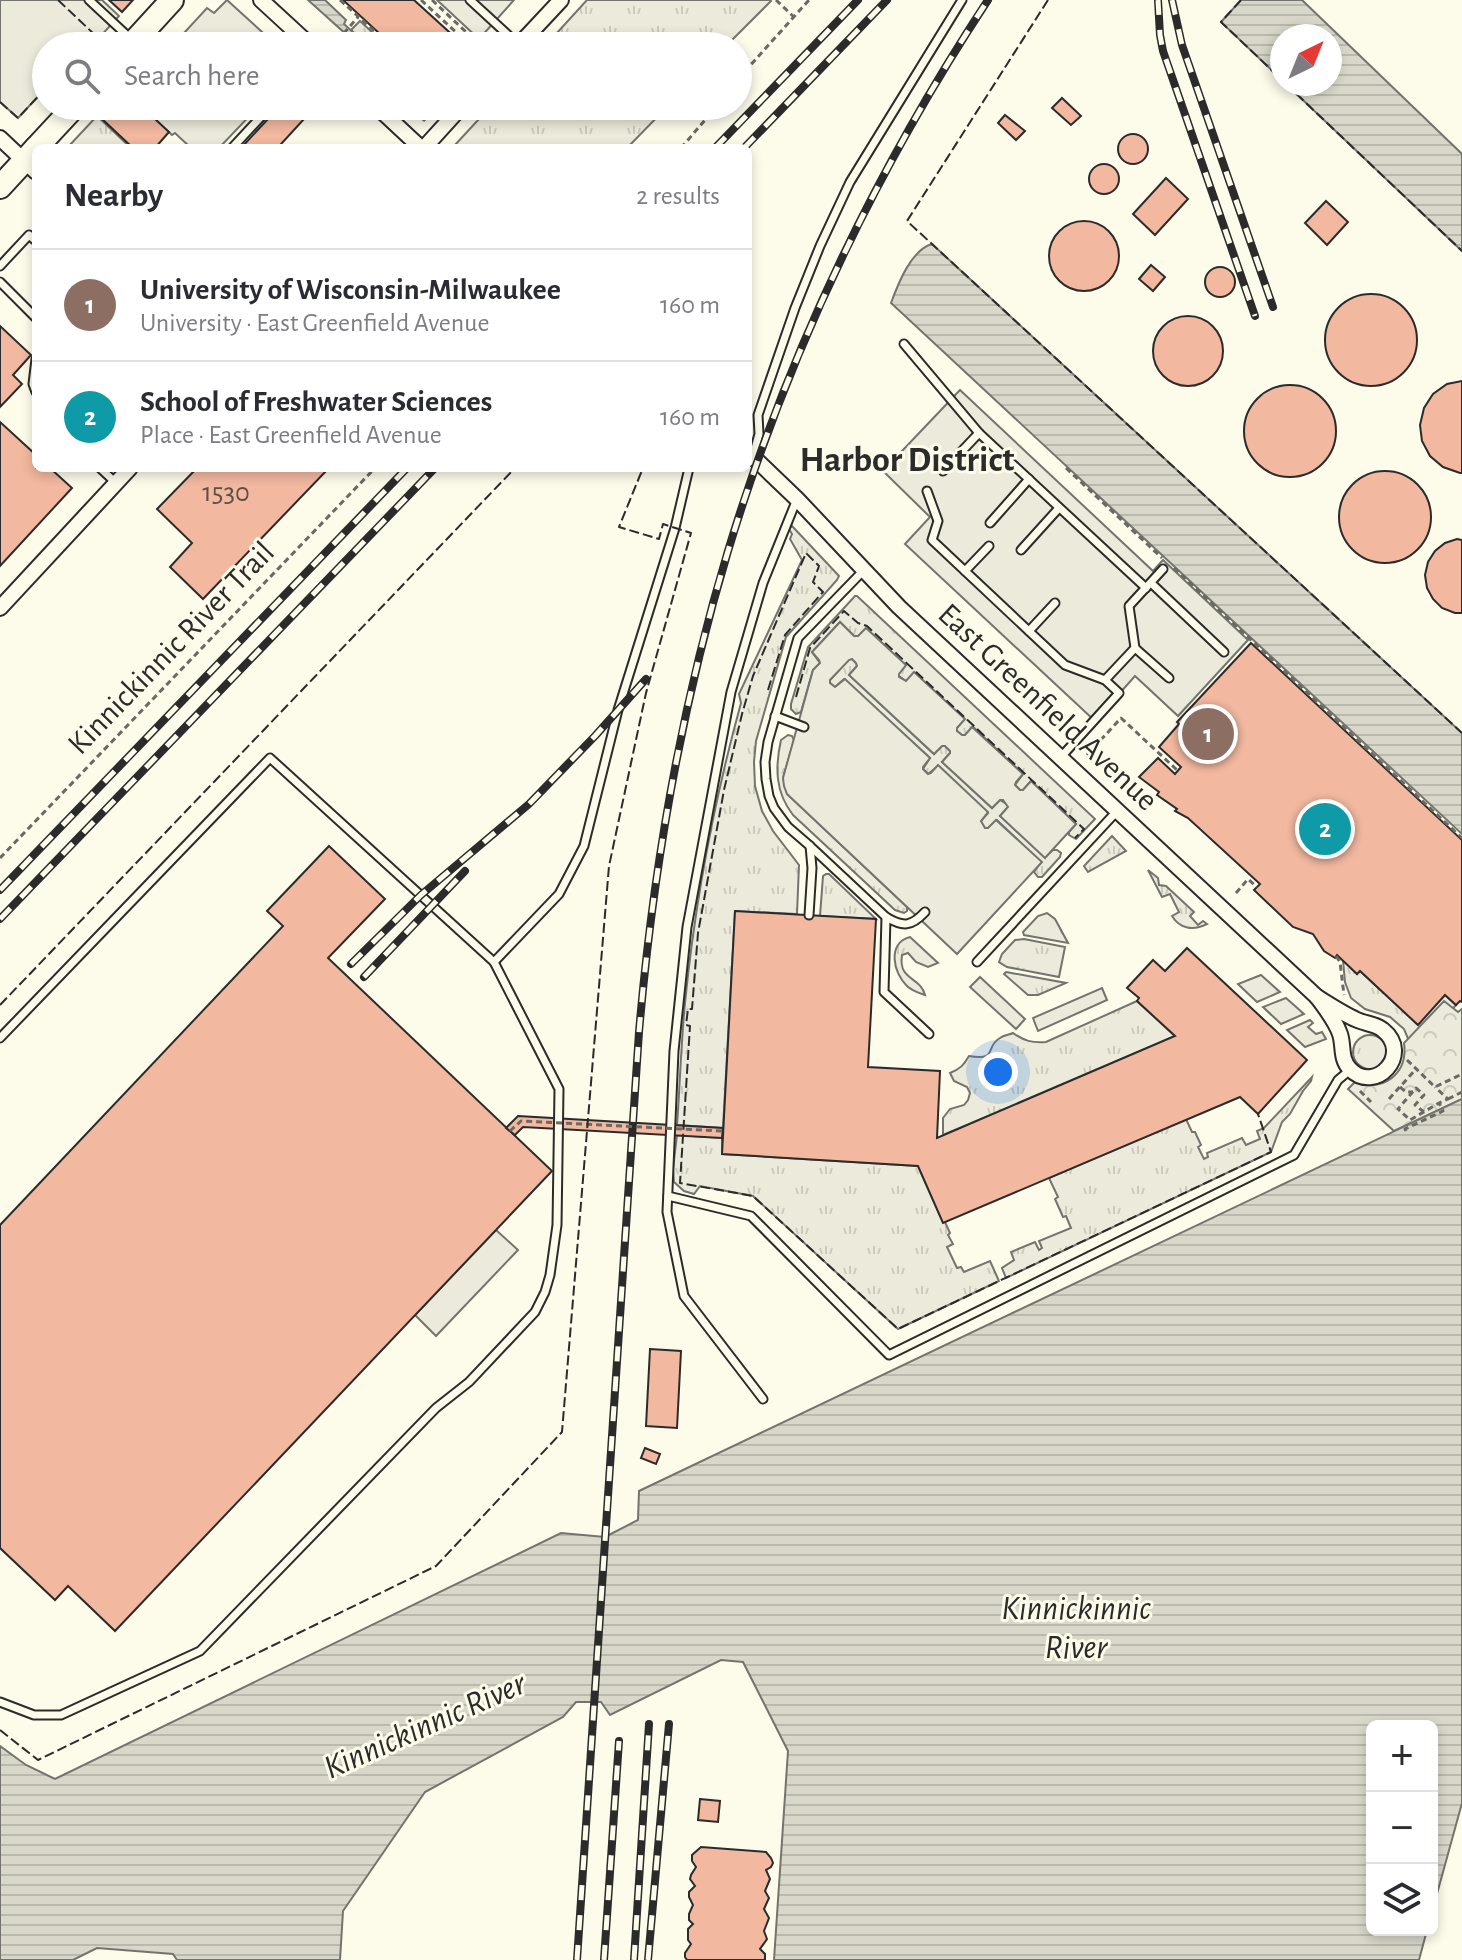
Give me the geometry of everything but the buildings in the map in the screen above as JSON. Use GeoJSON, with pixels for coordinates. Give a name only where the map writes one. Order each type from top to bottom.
{"type":"FeatureCollection","features":[{"type":"Feature","properties":{"kind":"main road"},"geometry":{"type":"LineString","coordinates":[[143,32],[172,0]]}},
{"type":"Feature","properties":{"kind":"main road"},"geometry":{"type":"LineString","coordinates":[[44,144],[63,120]]}},
{"type":"Feature","properties":{"kind":"main road"},"geometry":{"type":"LineString","coordinates":[[0,187],[32,158]]}},
{"type":"Feature","properties":{"kind":"street"},"geometry":{"type":"LineString","coordinates":[[261,0],[296,32]]}},
{"type":"Feature","properties":{"kind":"street"},"geometry":{"type":"LineString","coordinates":[[531,32],[561,0]]}},
{"type":"Feature","properties":{"kind":"street"},"geometry":{"type":"LineString","coordinates":[[391,120],[418,144]]}},
{"type":"Feature","properties":{"kind":"street"},"geometry":{"type":"LineString","coordinates":[[426,144],[449,120]]}},
{"type":"Feature","properties":{"kind":"street"},"geometry":{"type":"LineString","coordinates":[[0,138],[32,156]]}},
{"type":"Feature","properties":{"kind":"street","name":"East Greenfield Avenue"},"geometry":{"type":"LineString","coordinates":[[752,456],[899,607],[1317,997],[1352,1018],[1384,1030],[1393,1044],[1394,1056]]}},
{"type":"Feature","properties":{"kind":"street"},"geometry":{"type":"LineString","coordinates":[[0,608],[126,472]]}},
{"type":"Feature","properties":{"kind":"street","name":"East Greenfield Avenue"},"geometry":{"type":"LineString","coordinates":[[1317,997],[1336,1025],[1345,1063],[1350,1070]]}},
{"type":"Feature","properties":{"kind":"street"},"geometry":{"type":"LineString","coordinates":[[1350,1070],[1358,1075],[1375,1076],[1389,1067],[1394,1056]]}},
{"type":"Feature","properties":{"kind":"lane"},"geometry":{"type":"LineString","coordinates":[[89,0],[120,32]]}},
{"type":"Feature","properties":{"kind":"lane"},"geometry":{"type":"LineString","coordinates":[[470,0],[505,32]]}},
{"type":"Feature","properties":{"kind":"lane"},"geometry":{"type":"LineString","coordinates":[[752,450],[759,434],[758,415],[820,246],[850,182],[962,0]]}},
{"type":"Feature","properties":{"kind":"lane"},"geometry":{"type":"LineString","coordinates":[[236,144],[258,120]]}},
{"type":"Feature","properties":{"kind":"lane"},"geometry":{"type":"LineString","coordinates":[[0,266],[29,235],[32,238]]}},
{"type":"Feature","properties":{"kind":"lane"},"geometry":{"type":"LineString","coordinates":[[0,282],[32,314]]}},
{"type":"Feature","properties":{"kind":"lane"},"geometry":{"type":"LineString","coordinates":[[904,344],[979,433],[1059,508],[1224,652]]}},
{"type":"Feature","properties":{"kind":"lane"},"geometry":{"type":"LineString","coordinates":[[943,471],[979,433]]}},
{"type":"Feature","properties":{"kind":"lane"},"geometry":{"type":"LineString","coordinates":[[104,472],[116,483]]}},
{"type":"Feature","properties":{"kind":"lane"},"geometry":{"type":"LineString","coordinates":[[494,962],[559,894],[584,846],[618,710],[675,528],[688,472]]}},
{"type":"Feature","properties":{"kind":"lane"},"geometry":{"type":"LineString","coordinates":[[990,523],[1029,479]]}},
{"type":"Feature","properties":{"kind":"lane"},"geometry":{"type":"LineString","coordinates":[[927,491],[938,521],[932,540],[1065,665],[1105,680],[1119,693],[1061,757]]}},
{"type":"Feature","properties":{"kind":"lane"},"geometry":{"type":"LineString","coordinates":[[763,1399],[684,1296],[667,1212],[674,1051],[686,942],[712,794],[731,692],[763,583],[797,499]]}},
{"type":"Feature","properties":{"kind":"lane"},"geometry":{"type":"LineString","coordinates":[[1021,550],[1059,508]]}},
{"type":"Feature","properties":{"kind":"lane"},"geometry":{"type":"LineString","coordinates":[[965,571],[989,546]]}},
{"type":"Feature","properties":{"kind":"lane"},"geometry":{"type":"LineString","coordinates":[[1163,569],[1129,606],[1135,648],[1169,678]]}},
{"type":"Feature","properties":{"kind":"lane"},"geometry":{"type":"LineString","coordinates":[[863,571],[798,638],[768,742],[765,762],[769,796],[788,827],[886,917],[897,924],[907,925],[917,921],[925,912]]}},
{"type":"Feature","properties":{"kind":"lane"},"geometry":{"type":"LineString","coordinates":[[1029,631],[1055,603]]}},
{"type":"Feature","properties":{"kind":"lane"},"geometry":{"type":"LineString","coordinates":[[1105,680],[1135,648]]}},
{"type":"Feature","properties":{"kind":"lane"},"geometry":{"type":"LineString","coordinates":[[775,716],[804,727]]}},
{"type":"Feature","properties":{"kind":"lane"},"geometry":{"type":"LineString","coordinates":[[0,1038],[270,758],[494,962],[559,1089],[557,1225],[547,1284],[535,1312],[469,1382],[436,1408],[200,1651],[61,1715],[34,1715],[0,1702]]}},
{"type":"Feature","properties":{"kind":"lane"},"geometry":{"type":"LineString","coordinates":[[977,962],[1118,810]]}},
{"type":"Feature","properties":{"kind":"lane"},"geometry":{"type":"LineString","coordinates":[[809,915],[810,846]]}},
{"type":"Feature","properties":{"kind":"lane"},"geometry":{"type":"LineString","coordinates":[[886,917],[884,992],[929,1034]]}},
{"type":"Feature","properties":{"kind":"lane"},"geometry":{"type":"LineString","coordinates":[[668,1196],[751,1216],[889,1355],[1294,1155],[1338,1080],[1350,1070]]}},
{"type":"Feature","properties":{"kind":"path"},"geometry":{"type":"LineString","coordinates":[[340,0],[375,32]]}},
{"type":"Feature","properties":{"kind":"path"},"geometry":{"type":"LineString","coordinates":[[422,0],[456,32]]}},
{"type":"Feature","properties":{"kind":"path"},"geometry":{"type":"LineString","coordinates":[[432,0],[466,32]]}},
{"type":"Feature","properties":{"kind":"path"},"geometry":{"type":"LineString","coordinates":[[776,0],[794,17]]}},
{"type":"Feature","properties":{"kind":"path"},"geometry":{"type":"LineString","coordinates":[[752,64],[809,0]]}},
{"type":"Feature","properties":{"kind":"path"},"geometry":{"type":"LineString","coordinates":[[437,15],[442,9]]}},
{"type":"Feature","properties":{"kind":"path"},"geometry":{"type":"LineString","coordinates":[[345,32],[358,17]]}},
{"type":"Feature","properties":{"kind":"path"},"geometry":{"type":"LineString","coordinates":[[684,144],[705,120]]}},
{"type":"Feature","properties":{"kind":"path"},"geometry":{"type":"LineString","coordinates":[[1066,468],[1462,838]]}},
{"type":"Feature","properties":{"kind":"path","name":"Kinnickinnic River Trail"},"geometry":{"type":"LineString","coordinates":[[0,858],[371,472]]}},
{"type":"Feature","properties":{"kind":"path"},"geometry":{"type":"LineString","coordinates":[[1087,755],[1121,718],[1177,770]]}},
{"type":"Feature","properties":{"kind":"path"},"geometry":{"type":"LineString","coordinates":[[1236,893],[1248,879],[1257,887]]}},
{"type":"Feature","properties":{"kind":"path"},"geometry":{"type":"LineString","coordinates":[[1336,956],[1340,962],[1344,995]]}},
{"type":"Feature","properties":{"kind":"path"},"geometry":{"type":"LineString","coordinates":[[1394,1056],[1407,1061],[1448,1099]]}},
{"type":"Feature","properties":{"kind":"path"},"geometry":{"type":"LineString","coordinates":[[1389,1099],[1416,1069]]}},
{"type":"Feature","properties":{"kind":"path"},"geometry":{"type":"LineString","coordinates":[[1435,1087],[1462,1074]]}},
{"type":"Feature","properties":{"kind":"path"},"geometry":{"type":"LineString","coordinates":[[1359,1087],[1371,1102]]}},
{"type":"Feature","properties":{"kind":"path"},"geometry":{"type":"LineString","coordinates":[[1400,1087],[1406,1092],[1413,1092]]}},
{"type":"Feature","properties":{"kind":"path"},"geometry":{"type":"LineString","coordinates":[[1424,1112],[1415,1105],[1424,1095],[1416,1088],[1398,1109],[1410,1120],[1462,1092]]}},
{"type":"Feature","properties":{"kind":"path"},"geometry":{"type":"LineString","coordinates":[[1406,1131],[1443,1111],[1439,1103]]}},
{"type":"Feature","properties":{"kind":"path"},"geometry":{"type":"LineString","coordinates":[[510,1131],[521,1121],[723,1131]]}},
{"type":"Feature","properties":{"kind":"green space"},"geometry":{"type":"Polygon","coordinates":[[[587,0],[771,1],[740,32],[558,32],[587,0]]]}},
{"type":"Feature","properties":{"kind":"green space"},"geometry":{"type":"Polygon","coordinates":[[[360,21],[372,32],[353,32],[351,30],[360,21]]]}},
{"type":"Feature","properties":{"kind":"green space"},"geometry":{"type":"Polygon","coordinates":[[[93,120],[101,120],[127,144],[71,144],[93,120]]]}},
{"type":"Feature","properties":{"kind":"green space"},"geometry":{"type":"Polygon","coordinates":[[[478,120],[654,120],[631,144],[456,144],[478,120]]]}},
{"type":"Feature","properties":{"kind":"green space"},"geometry":{"type":"Polygon","coordinates":[[[792,526],[839,576],[786,637],[756,741],[755,786],[762,811],[799,865],[797,914],[735,911],[723,1128],[677,1125],[685,1003],[707,852],[741,703],[739,694],[802,560],[790,539],[792,534],[789,529],[792,526]]]}},
{"type":"Feature","properties":{"kind":"green space"},"geometry":{"type":"Polygon","coordinates":[[[855,596],[1095,819],[1076,839],[1069,832],[1076,824],[1031,781],[1020,790],[1015,785],[1023,774],[973,727],[962,735],[957,728],[964,719],[914,673],[906,681],[899,676],[906,665],[854,636],[840,622],[812,652],[820,663],[813,670],[801,712],[796,714],[791,709],[808,647],[855,596]]]}},
{"type":"Feature","properties":{"kind":"green space"},"geometry":{"type":"Polygon","coordinates":[[[849,659],[857,666],[849,675],[934,754],[945,746],[950,753],[942,762],[992,808],[1000,800],[1008,805],[1000,816],[1045,857],[1053,850],[1061,853],[1042,877],[1034,872],[1041,862],[997,820],[985,828],[981,821],[988,813],[938,766],[928,774],[923,769],[930,758],[844,679],[835,687],[830,683],[849,659]]]}},
{"type":"Feature","properties":{"kind":"green space"},"geometry":{"type":"Polygon","coordinates":[[[788,735],[794,740],[783,778],[787,794],[907,907],[904,913],[895,910],[787,806],[777,770],[781,740],[788,735]]]}},
{"type":"Feature","properties":{"kind":"green space"},"geometry":{"type":"Polygon","coordinates":[[[1112,836],[1126,851],[1088,872],[1084,866],[1112,836]]]}},
{"type":"Feature","properties":{"kind":"green space"},"geometry":{"type":"Polygon","coordinates":[[[1148,870],[1158,878],[1159,885],[1166,886],[1194,912],[1190,916],[1198,925],[1203,921],[1207,924],[1192,928],[1179,924],[1172,916],[1179,912],[1170,894],[1162,897],[1148,870]]]}},
{"type":"Feature","properties":{"kind":"green space"},"geometry":{"type":"Polygon","coordinates":[[[826,874],[876,919],[820,916],[823,876],[826,874]]]}},
{"type":"Feature","properties":{"kind":"green space"},"geometry":{"type":"Polygon","coordinates":[[[1047,913],[1055,919],[1068,943],[1024,935],[1023,932],[1038,916],[1047,913]]]}},
{"type":"Feature","properties":{"kind":"green space"},"geometry":{"type":"Polygon","coordinates":[[[910,937],[938,963],[928,967],[916,962],[908,953],[902,955],[903,970],[919,984],[925,995],[913,991],[898,974],[895,952],[903,940],[910,937]]]}},
{"type":"Feature","properties":{"kind":"green space"},"geometry":{"type":"Polygon","coordinates":[[[1015,940],[1065,947],[1059,977],[1007,967],[999,962],[1015,940]]]}},
{"type":"Feature","properties":{"kind":"green space"},"geometry":{"type":"Polygon","coordinates":[[[1343,960],[1357,974],[1360,971],[1417,1024],[1445,995],[1456,1005],[1448,1014],[1453,1019],[1462,1009],[1462,1069],[1409,1041],[1404,1029],[1390,1017],[1365,1009],[1351,998],[1345,982],[1343,960]]]}},
{"type":"Feature","properties":{"kind":"green space"},"geometry":{"type":"Polygon","coordinates":[[[1004,974],[1066,983],[1038,995],[1028,995],[1004,974]]]}},
{"type":"Feature","properties":{"kind":"green space"},"geometry":{"type":"Polygon","coordinates":[[[1261,975],[1280,992],[1257,1002],[1238,984],[1261,975]]]}},
{"type":"Feature","properties":{"kind":"green space"},"geometry":{"type":"Polygon","coordinates":[[[1286,998],[1304,1014],[1281,1024],[1263,1007],[1286,998]]]}},
{"type":"Feature","properties":{"kind":"green space"},"geometry":{"type":"Polygon","coordinates":[[[1137,1001],[1175,1036],[943,1135],[943,1118],[950,1109],[964,1105],[968,1100],[970,1093],[967,1087],[954,1081],[950,1073],[969,1056],[988,1055],[995,1042],[1013,1033],[1028,1041],[1046,1042],[1137,1001]]]}},
{"type":"Feature","properties":{"kind":"green space"},"geometry":{"type":"Polygon","coordinates":[[[1444,1001],[1458,1012],[1462,1009],[1462,1099],[1394,1131],[1348,1089],[1355,1082],[1375,1084],[1392,1078],[1402,1064],[1404,1043],[1444,1001]]]}},
{"type":"Feature","properties":{"kind":"green space"},"geometry":{"type":"Polygon","coordinates":[[[1310,1020],[1313,1023],[1308,1027],[1316,1034],[1322,1032],[1326,1039],[1305,1047],[1287,1030],[1310,1020]]]}},
{"type":"Feature","properties":{"kind":"green space"},"geometry":{"type":"Polygon","coordinates":[[[1370,1035],[1382,1040],[1387,1052],[1382,1064],[1370,1069],[1358,1064],[1353,1052],[1358,1040],[1370,1035]]]}},
{"type":"Feature","properties":{"kind":"green space"},"geometry":{"type":"Polygon","coordinates":[[[1312,1077],[1282,1122],[1271,1152],[1006,1278],[1002,1268],[1014,1260],[1011,1252],[1035,1242],[1039,1250],[1042,1248],[1039,1241],[1071,1228],[1055,1199],[1058,1197],[1049,1178],[1186,1119],[1201,1145],[1198,1147],[1204,1159],[1208,1157],[1207,1153],[1242,1138],[1246,1145],[1260,1139],[1257,1131],[1264,1128],[1312,1077]]]}},
{"type":"Feature","properties":{"kind":"green space"},"geometry":{"type":"Polygon","coordinates":[[[677,1135],[722,1138],[722,1154],[918,1166],[950,1233],[948,1235],[953,1244],[947,1247],[957,1268],[961,1267],[964,1272],[990,1261],[999,1281],[898,1329],[753,1196],[700,1186],[694,1194],[684,1191],[674,1182],[677,1135]]]}},
{"type":"Feature","properties":{"kind":"shaded area"},"geometry":{"type":"Polygon","coordinates":[[[0,0],[102,0],[119,16],[104,32],[32,32],[32,103],[18,118],[0,102],[0,0]]]}},
{"type":"Feature","properties":{"kind":"shaded area"},"geometry":{"type":"Polygon","coordinates":[[[227,0],[262,32],[185,32],[207,8],[214,13],[227,0]]]}},
{"type":"Feature","properties":{"kind":"shaded area"},"geometry":{"type":"Polygon","coordinates":[[[437,0],[514,0],[485,32],[471,32],[437,0]]]}},
{"type":"Feature","properties":{"kind":"shaded area"},"geometry":{"type":"Polygon","coordinates":[[[156,120],[246,120],[223,144],[187,144],[175,133],[172,135],[156,120]]]}},
{"type":"Feature","properties":{"kind":"shaded area"},"geometry":{"type":"Polygon","coordinates":[[[960,390],[1153,571],[1163,560],[1248,640],[1178,716],[1135,676],[1095,721],[905,544],[930,517],[883,471],[960,390]]]}},
{"type":"Feature","properties":{"kind":"shaded area"},"geometry":{"type":"Polygon","coordinates":[[[840,622],[854,636],[866,628],[906,665],[899,677],[906,681],[914,672],[965,719],[957,731],[965,735],[972,727],[1023,774],[1015,785],[1020,790],[1031,781],[1076,824],[1045,858],[1000,816],[1008,807],[1003,800],[992,808],[942,762],[950,753],[945,746],[934,754],[849,675],[857,666],[852,659],[830,680],[835,687],[845,679],[930,758],[923,767],[928,774],[938,765],[988,812],[981,821],[985,828],[996,820],[1042,862],[957,954],[787,794],[784,786],[783,778],[813,670],[820,663],[812,652],[840,622]]]}},
{"type":"Feature","properties":{"kind":"shaded area"},"geometry":{"type":"Polygon","coordinates":[[[980,977],[1025,1019],[1016,1029],[970,987],[980,977]]]}},
{"type":"Feature","properties":{"kind":"shaded area"},"geometry":{"type":"Polygon","coordinates":[[[1102,988],[1107,1000],[1038,1031],[1033,1018],[1102,988]]]}},
{"type":"Feature","properties":{"kind":"shaded area"},"geometry":{"type":"Polygon","coordinates":[[[496,1230],[518,1250],[436,1336],[415,1315],[496,1230]]]}},
{"type":"Feature","properties":{"kind":"water"},"geometry":{"type":"Polygon","coordinates":[[[308,0],[325,0],[346,20],[344,24],[353,32],[344,32],[308,0]]]}},
{"type":"Feature","properties":{"kind":"water"},"geometry":{"type":"Polygon","coordinates":[[[1241,0],[1302,0],[1327,24],[1270,24],[1270,69],[1221,22],[1241,0]]]}},
{"type":"Feature","properties":{"kind":"water"},"geometry":{"type":"Polygon","coordinates":[[[1342,38],[1462,154],[1462,251],[1299,96],[1342,96],[1342,38]]]}},
{"type":"Feature","properties":{"kind":"water"},"geometry":{"type":"Polygon","coordinates":[[[932,244],[1462,733],[1462,834],[891,303],[912,260],[924,247],[932,244]]]}},
{"type":"Feature","properties":{"kind":"water","name":"Kinnickinnic River"},"geometry":{"type":"Polygon","coordinates":[[[1462,1099],[1462,1803],[1438,1890],[1438,1720],[1366,1720],[1366,1936],[1425,1936],[1419,1960],[774,1960],[788,1751],[743,1662],[721,1660],[610,1715],[601,1702],[576,1702],[563,1717],[425,1792],[343,1911],[340,1960],[177,1960],[173,1954],[97,1948],[73,1960],[0,1960],[0,1746],[26,1765],[55,1779],[561,1533],[605,1537],[638,1520],[639,1491],[1462,1099]]]}},
{"type":"Feature","properties":{"kind":"railway"},"geometry":{"type":"LineString","coordinates":[[752,110],[858,0]]}},
{"type":"Feature","properties":{"kind":"railway"},"geometry":{"type":"LineString","coordinates":[[748,144],[887,0]]}},
{"type":"Feature","properties":{"kind":"railway"},"geometry":{"type":"LineString","coordinates":[[577,1960],[639,1032],[652,910],[683,729],[728,551],[778,407],[807,336],[838,266],[908,130],[988,0]]}},
{"type":"Feature","properties":{"kind":"railway"},"geometry":{"type":"LineString","coordinates":[[1158,0],[1163,51],[1255,316]]}},
{"type":"Feature","properties":{"kind":"railway"},"geometry":{"type":"LineString","coordinates":[[1172,0],[1182,45],[1273,307]]}},
{"type":"Feature","properties":{"kind":"railway"},"geometry":{"type":"LineString","coordinates":[[719,144],[742,120]]}},
{"type":"Feature","properties":{"kind":"railway"},"geometry":{"type":"LineString","coordinates":[[0,890],[403,472]]}},
{"type":"Feature","properties":{"kind":"railway"},"geometry":{"type":"LineString","coordinates":[[0,919],[431,472]]}},
{"type":"Feature","properties":{"kind":"railway"},"geometry":{"type":"LineString","coordinates":[[351,964],[421,895],[529,804],[646,679]]}},
{"type":"Feature","properties":{"kind":"railway"},"geometry":{"type":"LineString","coordinates":[[364,977],[465,871]]}},
{"type":"Feature","properties":{"kind":"railway"},"geometry":{"type":"LineString","coordinates":[[634,1960],[649,1724]]}},
{"type":"Feature","properties":{"kind":"railway"},"geometry":{"type":"LineString","coordinates":[[648,1960],[669,1724]]}},
{"type":"Feature","properties":{"kind":"railway"},"geometry":{"type":"LineString","coordinates":[[604,1960],[619,1741]]}},
{"type":"Feature","properties":{"kind":"fence"},"geometry":{"type":"LineString","coordinates":[[58,0],[92,32]]}},
{"type":"Feature","properties":{"kind":"fence"},"geometry":{"type":"LineString","coordinates":[[1048,0],[907,221],[1462,733]]}},
{"type":"Feature","properties":{"kind":"fence"},"geometry":{"type":"LineString","coordinates":[[1241,0],[1221,22],[1270,69]]}},
{"type":"Feature","properties":{"kind":"fence"},"geometry":{"type":"LineString","coordinates":[[1299,96],[1462,251]]}},
{"type":"Feature","properties":{"kind":"fence"},"geometry":{"type":"LineString","coordinates":[[0,102],[18,118],[32,103]]}},
{"type":"Feature","properties":{"kind":"fence"},"geometry":{"type":"LineString","coordinates":[[0,1005],[511,472]]}},
{"type":"Feature","properties":{"kind":"fence"},"geometry":{"type":"LineString","coordinates":[[0,1730],[38,1760],[436,1566],[562,1432],[609,866],[646,693],[691,533],[663,524],[659,539],[619,527],[641,472]]}},
{"type":"Feature","properties":{"kind":"fence"},"geometry":{"type":"LineString","coordinates":[[768,690],[785,635],[823,592],[813,582],[819,566],[806,553],[753,676],[724,790],[698,933],[692,1009],[688,1009],[686,1025],[690,1026],[680,1183],[753,1196],[898,1329],[1271,1152],[1258,1114]]}},
{"type":"Feature","properties":{"kind":"fence"},"geometry":{"type":"LineString","coordinates":[[796,697],[810,648],[844,611],[858,623],[867,626],[1084,829],[1075,838]]}},
{"type":"Feature","properties":{"kind":"place","name":"University of Wisconsin-Milwaukee"},"geometry":{"type":"Point","coordinates":[1208,734]}},
{"type":"Feature","properties":{"kind":"place","name":"School of Freshwater Sciences"},"geometry":{"type":"Point","coordinates":[1325,829]}},
{"type":"Feature","properties":{"kind":"district","name":"Harbor District"},"geometry":{"type":"Point","coordinates":[907,460]}}]}
